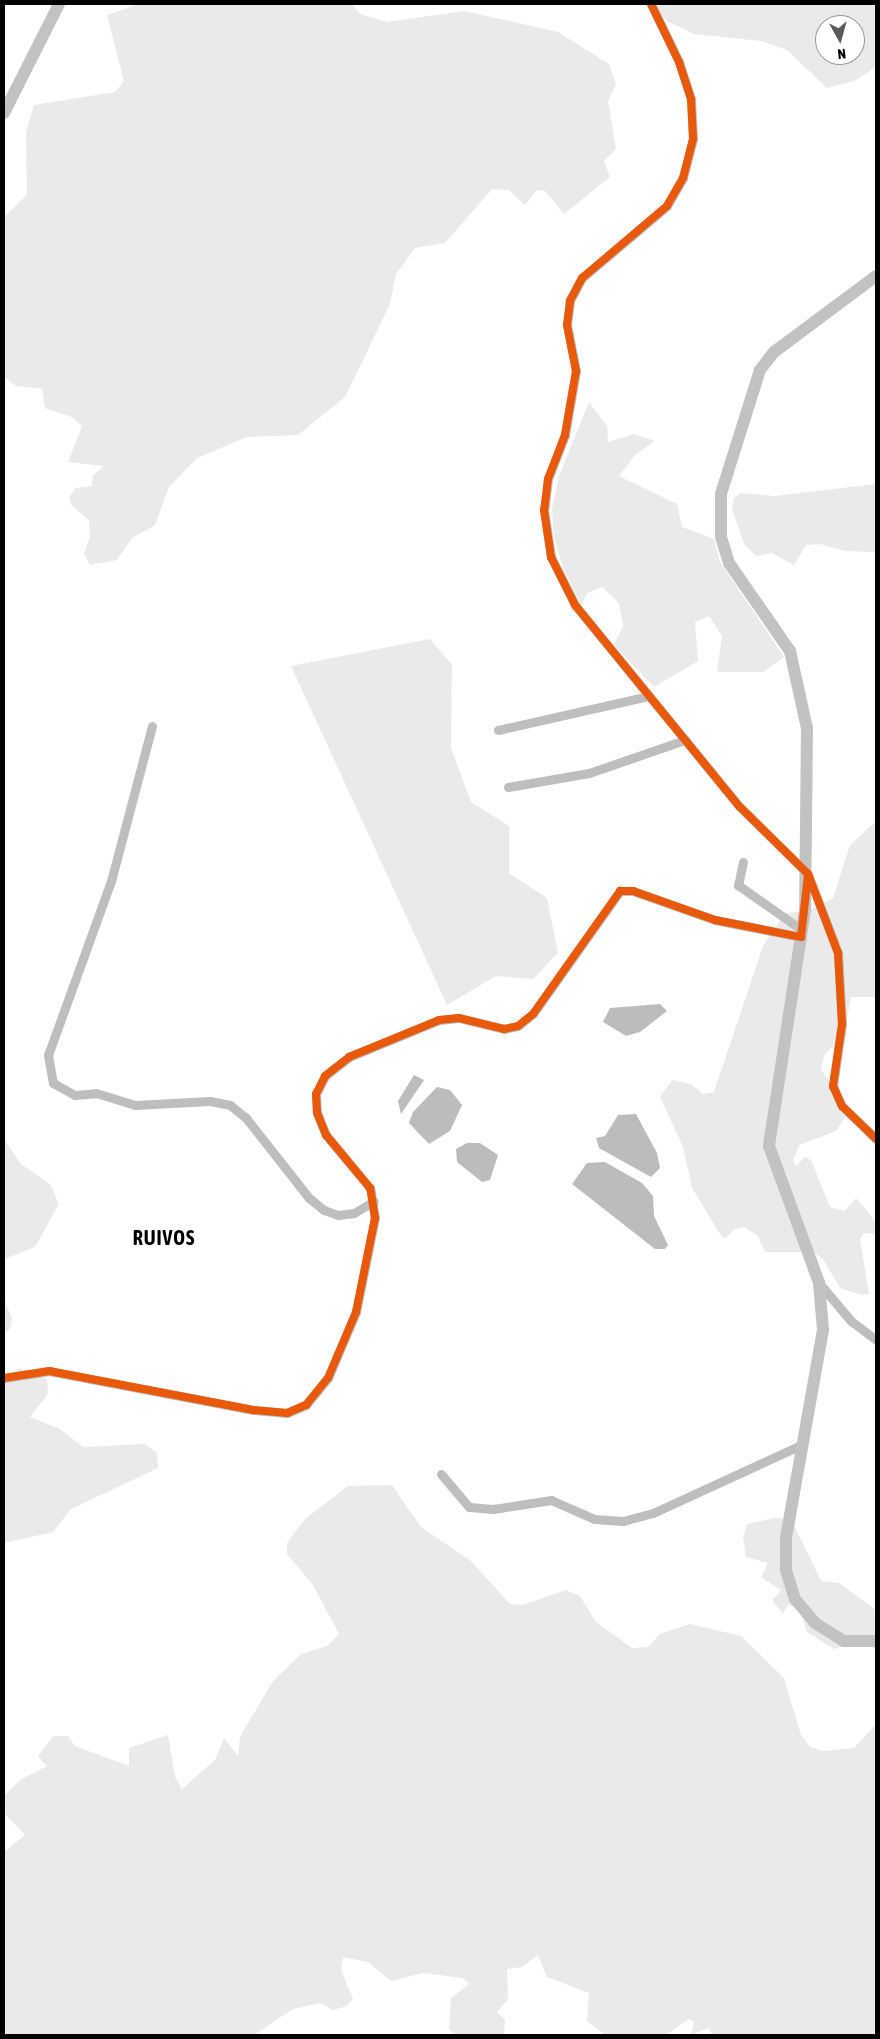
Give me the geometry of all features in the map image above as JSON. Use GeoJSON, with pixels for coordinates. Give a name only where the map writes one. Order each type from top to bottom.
{"type":"FeatureCollection","features":[{"type":"Feature","properties":{"kind":"street"},"geometry":{"type":"LineString","coordinates":[[4,113],[59,4]]}},
{"type":"Feature","properties":{"kind":"street"},"geometry":{"type":"LineString","coordinates":[[651,4],[679,62],[691,99],[693,139],[683,178],[667,206],[582,278],[570,301],[574,398],[548,479],[544,510],[551,557],[575,605],[740,807],[808,874],[828,918],[842,988],[842,1024],[833,1086],[842,1106],[876,1138]]}},
{"type":"Feature","properties":{"kind":"street"},"geometry":{"type":"LineString","coordinates":[[876,276],[774,352],[760,370],[721,494],[721,538],[729,563],[790,651],[799,679],[807,728],[808,874],[769,1146],[820,1283],[823,1330],[786,1538],[786,1570],[795,1599],[815,1623],[844,1642],[876,1641]]}},
{"type":"Feature","properties":{"kind":"street"},"geometry":{"type":"LineString","coordinates":[[498,730],[649,696]]}},
{"type":"Feature","properties":{"kind":"street"},"geometry":{"type":"LineString","coordinates":[[152,726],[111,881],[48,1055],[53,1083],[75,1095],[96,1093],[135,1105],[210,1101],[230,1105],[246,1118],[309,1198],[324,1210],[338,1215],[354,1213],[374,1201]]}},
{"type":"Feature","properties":{"kind":"street"},"geometry":{"type":"LineString","coordinates":[[508,787],[589,773],[685,740]]}},
{"type":"Feature","properties":{"kind":"street"},"geometry":{"type":"LineString","coordinates":[[743,862],[738,885],[801,933]]}},
{"type":"Feature","properties":{"kind":"street"},"geometry":{"type":"LineString","coordinates":[[4,1378],[49,1371],[253,1410],[286,1413],[306,1405],[328,1378],[356,1312],[374,1201],[360,1174],[326,1135],[316,1112],[316,1094],[325,1076],[349,1057],[439,1020],[459,1018],[504,1029],[518,1026],[533,1014],[620,891],[633,891],[716,920],[801,933]]}},
{"type":"Feature","properties":{"kind":"street"},"geometry":{"type":"LineString","coordinates":[[820,1283],[850,1320],[876,1340]]}},
{"type":"Feature","properties":{"kind":"street"},"geometry":{"type":"LineString","coordinates":[[441,1474],[469,1507],[493,1509],[551,1500],[594,1519],[623,1521],[652,1513],[803,1444]]}},
{"type":"Feature","properties":{"kind":"shaded area"},"geometry":{"type":"Polygon","coordinates":[[[139,4],[352,4],[360,14],[387,22],[464,11],[558,32],[609,64],[616,85],[608,101],[616,149],[604,161],[610,177],[564,214],[544,190],[536,191],[525,205],[509,190],[492,189],[445,243],[415,248],[396,274],[390,304],[345,397],[298,435],[247,437],[197,458],[169,487],[155,525],[132,538],[117,560],[90,565],[84,554],[90,536],[89,520],[71,505],[69,497],[76,488],[92,486],[93,475],[104,466],[68,462],[82,426],[72,417],[45,408],[42,389],[16,386],[4,377],[4,217],[27,195],[26,132],[34,105],[115,92],[124,81],[107,15],[139,4]]]}},
{"type":"Feature","properties":{"kind":"shaded area"},"geometry":{"type":"Polygon","coordinates":[[[652,4],[876,4],[876,67],[854,81],[827,88],[787,50],[761,41],[694,34],[667,21],[652,4]]]}},
{"type":"Feature","properties":{"kind":"shaded area"},"geometry":{"type":"Polygon","coordinates":[[[589,402],[607,426],[608,442],[634,434],[655,441],[636,454],[619,476],[677,504],[682,527],[714,539],[720,562],[784,657],[763,672],[717,672],[722,636],[709,616],[695,622],[698,661],[654,687],[614,645],[623,626],[619,603],[602,587],[587,593],[581,606],[564,570],[554,537],[552,509],[559,476],[589,402]]]}},
{"type":"Feature","properties":{"kind":"shaded area"},"geometry":{"type":"Polygon","coordinates":[[[876,484],[876,552],[845,551],[820,544],[806,545],[794,565],[772,553],[756,556],[744,544],[732,509],[734,498],[740,493],[775,496],[876,484]]]}},
{"type":"Feature","properties":{"kind":"shaded area"},"geometry":{"type":"Polygon","coordinates":[[[430,639],[452,665],[451,748],[471,802],[509,826],[509,873],[547,898],[558,953],[533,979],[496,976],[447,1005],[291,666],[430,639]]]}},
{"type":"Feature","properties":{"kind":"shaded area"},"geometry":{"type":"Polygon","coordinates":[[[876,821],[876,997],[851,997],[844,1035],[825,1054],[821,1070],[850,1109],[836,1131],[799,1145],[793,1161],[796,1166],[805,1157],[811,1160],[830,1207],[845,1211],[856,1198],[876,1222],[875,1234],[864,1233],[860,1239],[869,1294],[861,1295],[840,1288],[823,1259],[813,1252],[765,1252],[758,1236],[744,1227],[734,1229],[725,1239],[692,1188],[683,1147],[660,1097],[672,1080],[691,1084],[703,1094],[714,1092],[763,946],[785,913],[808,911],[833,898],[850,845],[876,821]]]}},
{"type":"Feature","properties":{"kind":"shaded area"},"geometry":{"type":"Polygon","coordinates":[[[660,1004],[667,1011],[640,1032],[626,1036],[603,1022],[610,1008],[660,1004]]]}},
{"type":"Feature","properties":{"kind":"shaded area"},"geometry":{"type":"Polygon","coordinates":[[[414,1075],[424,1080],[401,1114],[398,1101],[414,1075]]]}},
{"type":"Feature","properties":{"kind":"shaded area"},"geometry":{"type":"Polygon","coordinates":[[[437,1087],[450,1090],[462,1105],[450,1131],[429,1144],[409,1123],[413,1112],[437,1087]]]}},
{"type":"Feature","properties":{"kind":"shaded area"},"geometry":{"type":"Polygon","coordinates":[[[636,1114],[657,1153],[660,1168],[651,1177],[599,1148],[596,1138],[605,1136],[618,1115],[636,1114]]]}},
{"type":"Feature","properties":{"kind":"shaded area"},"geometry":{"type":"Polygon","coordinates":[[[4,1139],[21,1164],[50,1184],[59,1204],[35,1247],[4,1259],[4,1139]]]}},
{"type":"Feature","properties":{"kind":"shaded area"},"geometry":{"type":"Polygon","coordinates":[[[467,1143],[480,1143],[498,1155],[490,1180],[482,1182],[457,1162],[456,1149],[467,1143]]]}},
{"type":"Feature","properties":{"kind":"shaded area"},"geometry":{"type":"Polygon","coordinates":[[[605,1162],[642,1183],[653,1196],[654,1216],[668,1245],[665,1249],[655,1249],[572,1184],[587,1163],[605,1162]]]}},
{"type":"Feature","properties":{"kind":"shaded area"},"geometry":{"type":"Polygon","coordinates":[[[4,1300],[12,1318],[10,1329],[4,1333],[4,1300]]]}},
{"type":"Feature","properties":{"kind":"shaded area"},"geometry":{"type":"Polygon","coordinates":[[[19,1368],[47,1379],[48,1394],[30,1417],[60,1429],[83,1447],[145,1444],[157,1453],[158,1468],[71,1509],[53,1532],[4,1543],[4,1379],[19,1368]]]}},
{"type":"Feature","properties":{"kind":"shaded area"},"geometry":{"type":"Polygon","coordinates":[[[392,1485],[421,1527],[471,1561],[510,1604],[523,1605],[566,1590],[580,1596],[595,1621],[632,1648],[648,1647],[660,1634],[690,1624],[741,1636],[784,1678],[801,1735],[810,1747],[824,1751],[854,1748],[876,1724],[876,2035],[712,2035],[709,2028],[691,2035],[694,2022],[689,2019],[666,2035],[605,2035],[587,2021],[589,1993],[547,1977],[538,1955],[522,1967],[507,1969],[508,1999],[497,2013],[505,2019],[504,2035],[455,2035],[449,2029],[451,1998],[469,1984],[463,1978],[423,1973],[391,1981],[368,1962],[343,1957],[341,1970],[353,1999],[347,2006],[333,2010],[320,2003],[293,2009],[254,2035],[4,2035],[4,1852],[25,1835],[4,1813],[4,1796],[20,1780],[47,1766],[38,1757],[53,1736],[68,1736],[75,1746],[129,1766],[129,1748],[168,1735],[175,1777],[182,1789],[215,1760],[224,1738],[238,1756],[240,1737],[273,1681],[301,1654],[327,1646],[339,1634],[313,1585],[287,1554],[287,1543],[305,1519],[348,1486],[392,1485]]]}},
{"type":"Feature","properties":{"kind":"shaded area"},"geometry":{"type":"Polygon","coordinates":[[[775,1518],[791,1519],[821,1581],[839,1583],[876,1610],[876,1649],[861,1642],[834,1649],[807,1632],[799,1606],[788,1605],[783,1614],[772,1600],[781,1590],[761,1577],[768,1563],[746,1557],[743,1537],[747,1524],[775,1518]]]}},
{"type":"Feature","properties":{"kind":"cycle path"},"geometry":{"type":"LineString","coordinates":[[651,4],[679,62],[691,99],[693,139],[683,178],[667,206],[582,278],[570,301],[567,325],[576,371],[565,435],[548,479],[544,510],[551,557],[575,605],[740,807],[808,874],[838,953],[842,1024],[833,1086],[842,1106],[876,1139]]}},
{"type":"Feature","properties":{"kind":"cycle path"},"geometry":{"type":"LineString","coordinates":[[4,1378],[49,1371],[253,1410],[287,1413],[306,1405],[328,1378],[356,1312],[375,1218],[370,1188],[326,1135],[317,1113],[316,1094],[325,1076],[349,1057],[439,1020],[459,1018],[504,1029],[518,1026],[533,1014],[620,891],[633,891],[715,920],[801,937],[808,875]]}},
{"type":"Feature","properties":{"kind":"district","name":"RUIVOS"},"geometry":{"type":"Point","coordinates":[164,1237]}}]}
